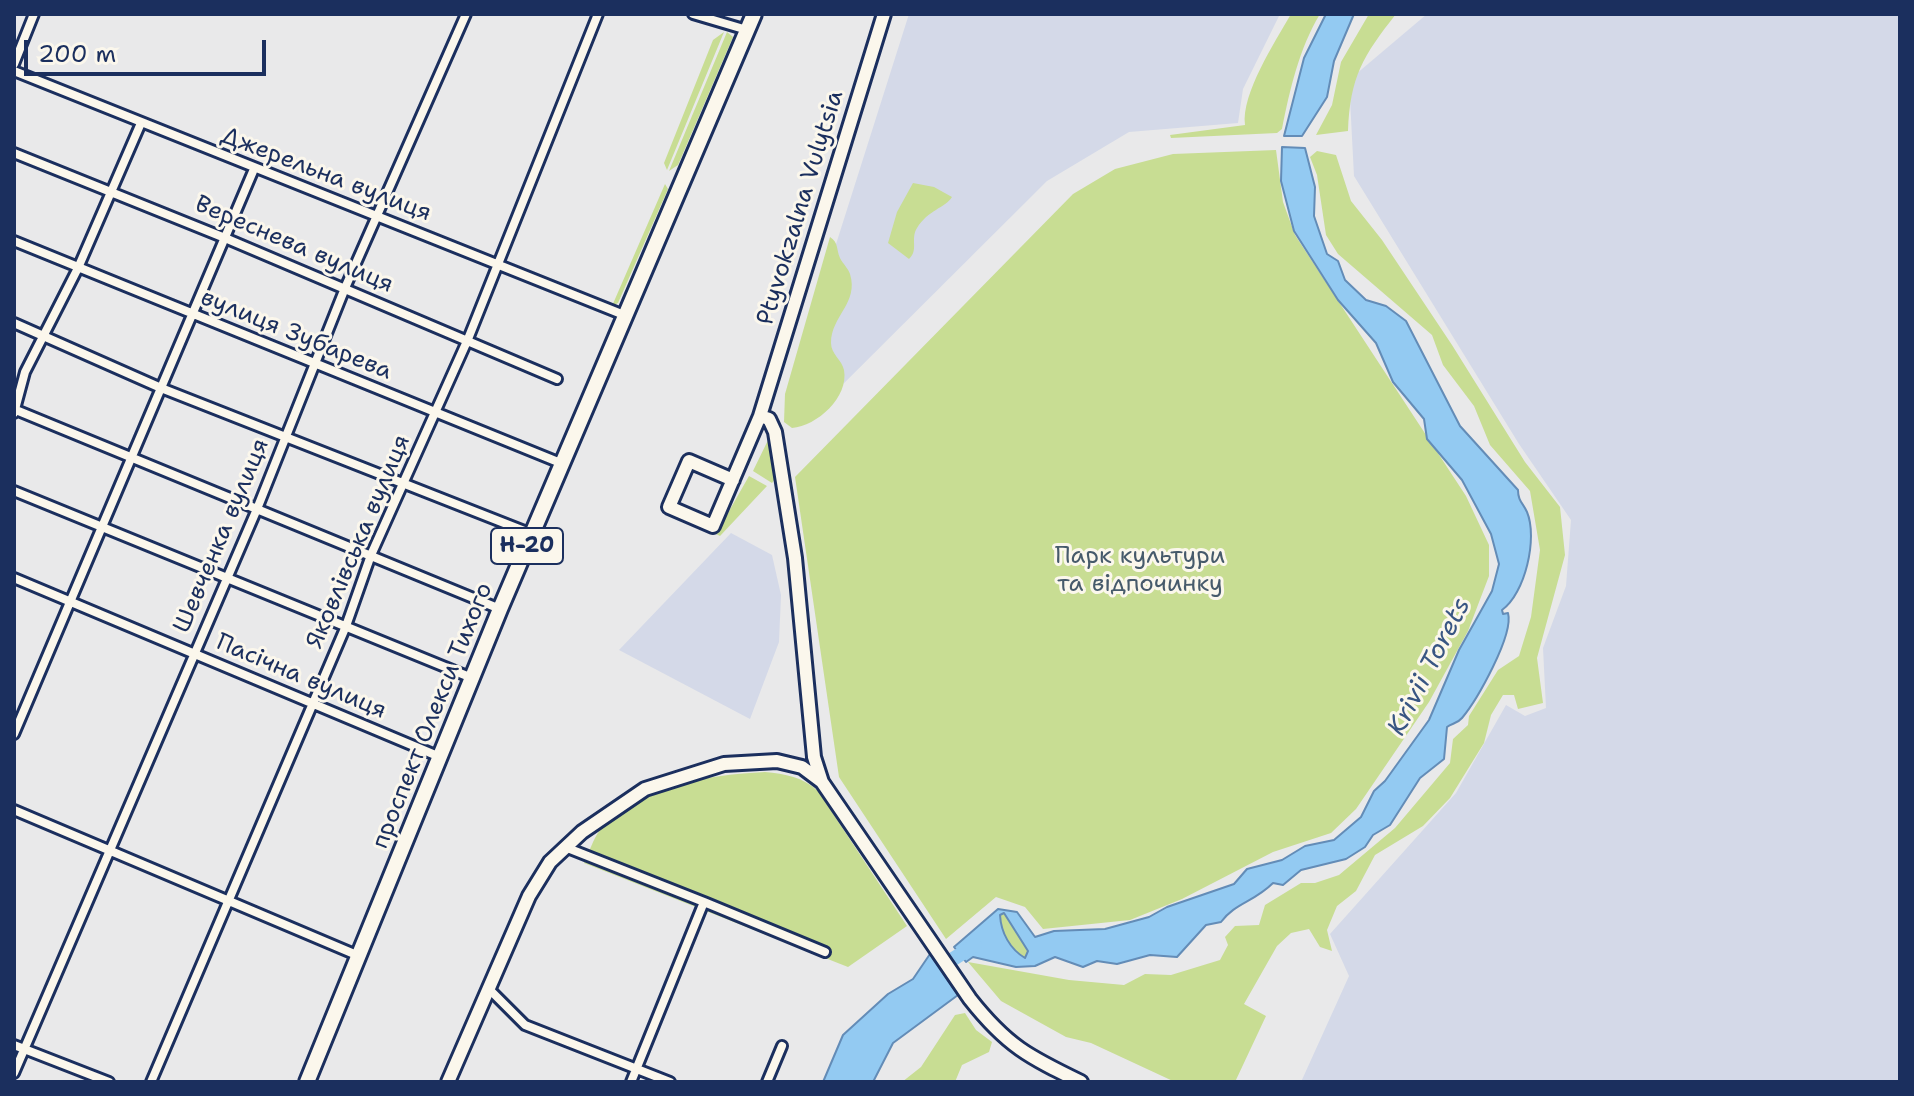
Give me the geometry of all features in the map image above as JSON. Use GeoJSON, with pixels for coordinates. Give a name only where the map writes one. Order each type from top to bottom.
{"type":"FeatureCollection","features":[{"type":"Feature","properties":{"kind":"main road","name":"проспект Олекси Тихого"},"geometry":{"type":"LineString","coordinates":[[307,1082],[500,609],[754,14]]}},
{"type":"Feature","properties":{"kind":"street"},"geometry":{"type":"LineString","coordinates":[[14,64],[34,14]]}},
{"type":"Feature","properties":{"kind":"street","name":"Шевченка вулиця"},"geometry":{"type":"LineString","coordinates":[[14,1073],[257,509],[345,288],[466,14]]}},
{"type":"Feature","properties":{"kind":"street","name":"Яковлівська вулиця"},"geometry":{"type":"LineString","coordinates":[[151,1082],[346,626],[371,555],[468,339],[598,14]]}},
{"type":"Feature","properties":{"kind":"street"},"geometry":{"type":"LineString","coordinates":[[693,14],[747,30]]}},
{"type":"Feature","properties":{"kind":"street","name":"Ptyvokzalna Vulytsia"},"geometry":{"type":"LineString","coordinates":[[733,480],[689,461],[669,507],[713,526],[733,480],[760,416],[884,14]]}},
{"type":"Feature","properties":{"kind":"street","name":"Джерельна вулиця"},"geometry":{"type":"LineString","coordinates":[[14,71],[624,315]]}},
{"type":"Feature","properties":{"kind":"street"},"geometry":{"type":"LineString","coordinates":[[141,123],[78,268],[25,372],[15,412],[500,609]]}},
{"type":"Feature","properties":{"kind":"street","name":"Вереснева вулиця"},"geometry":{"type":"LineString","coordinates":[[14,153],[468,339],[557,379]]}},
{"type":"Feature","properties":{"kind":"street"},"geometry":{"type":"LineString","coordinates":[[14,734],[254,169]]}},
{"type":"Feature","properties":{"kind":"street","name":"вулиця Зубарева"},"geometry":{"type":"LineString","coordinates":[[14,241],[563,464]]}},
{"type":"Feature","properties":{"kind":"street"},"geometry":{"type":"LineString","coordinates":[[14,323],[161,388],[285,434],[532,534]]}},
{"type":"Feature","properties":{"kind":"street"},"geometry":{"type":"LineString","coordinates":[[760,416],[769,419],[775,432],[795,558],[814,757],[822,782],[970,999],[996,1031],[1024,1055],[1081,1082]]}},
{"type":"Feature","properties":{"kind":"street"},"geometry":{"type":"LineString","coordinates":[[14,491],[472,678]]}},
{"type":"Feature","properties":{"kind":"street","name":"Пасічна вулиця"},"geometry":{"type":"LineString","coordinates":[[14,578],[440,757]]}},
{"type":"Feature","properties":{"kind":"street"},"geometry":{"type":"LineString","coordinates":[[448,1082],[529,896],[564,846],[645,789],[724,764],[777,761],[802,767],[822,782]]}},
{"type":"Feature","properties":{"kind":"street"},"geometry":{"type":"LineString","coordinates":[[14,810],[359,956]]}},
{"type":"Feature","properties":{"kind":"street"},"geometry":{"type":"LineString","coordinates":[[564,846],[825,952]]}},
{"type":"Feature","properties":{"kind":"street"},"geometry":{"type":"LineString","coordinates":[[631,1082],[704,902]]}},
{"type":"Feature","properties":{"kind":"street"},"geometry":{"type":"LineString","coordinates":[[488,988],[525,1025],[670,1082]]}},
{"type":"Feature","properties":{"kind":"street"},"geometry":{"type":"LineString","coordinates":[[14,1045],[109,1082]]}},
{"type":"Feature","properties":{"kind":"street"},"geometry":{"type":"LineString","coordinates":[[767,1082],[782,1046]]}},
{"type":"Feature","properties":{"kind":"shaded area"},"geometry":{"type":"Polygon","coordinates":[[[909,14],[1280,14],[1243,89],[1238,123],[1129,132],[1047,181],[806,421],[785,405],[909,14]]]}},
{"type":"Feature","properties":{"kind":"shaded area"},"geometry":{"type":"Polygon","coordinates":[[[1427,14],[1900,14],[1900,1082],[1301,1082],[1349,976],[1330,934],[1456,793],[1506,705],[1525,716],[1546,708],[1543,648],[1566,586],[1571,520],[1519,444],[1354,176],[1349,80],[1427,14]]]}},
{"type":"Feature","properties":{"kind":"shaded area"},"geometry":{"type":"Polygon","coordinates":[[[731,533],[772,555],[781,595],[779,642],[750,719],[619,650],[731,533]]]}},
{"type":"Feature","properties":{"kind":"green space"},"geometry":{"type":"Polygon","coordinates":[[[1291,14],[1320,14],[1301,55],[1282,129],[1277,133],[1171,138],[1170,135],[1245,125],[1245,112],[1254,84],[1291,14]]]}},
{"type":"Feature","properties":{"kind":"green space"},"geometry":{"type":"Polygon","coordinates":[[[1369,14],[1396,14],[1360,68],[1352,96],[1348,131],[1316,135],[1332,105],[1341,62],[1369,14]]]}},
{"type":"Feature","properties":{"kind":"green space"},"geometry":{"type":"Polygon","coordinates":[[[724,32],[667,170],[664,163],[713,40],[724,32]]]}},
{"type":"Feature","properties":{"kind":"green space"},"geometry":{"type":"Polygon","coordinates":[[[727,32],[733,37],[678,165],[669,171],[727,32]]]}},
{"type":"Feature","properties":{"kind":"green space","name":"Парк культури та відпочинку"},"geometry":{"type":"Polygon","coordinates":[[[1276,150],[1283,202],[1295,235],[1466,496],[1489,545],[1489,576],[1468,631],[1429,702],[1356,809],[1331,833],[1273,852],[1182,899],[1130,920],[1043,929],[1025,907],[996,897],[946,939],[839,777],[795,477],[1073,194],[1115,169],[1173,154],[1276,150]]]}},
{"type":"Feature","properties":{"kind":"green space"},"geometry":{"type":"Polygon","coordinates":[[[1317,151],[1336,155],[1351,201],[1382,240],[1525,462],[1560,507],[1565,555],[1537,658],[1543,703],[1518,709],[1514,695],[1503,695],[1491,715],[1484,743],[1450,798],[1423,826],[1375,855],[1356,891],[1337,906],[1327,930],[1332,951],[1320,947],[1309,929],[1291,933],[1277,946],[1244,1004],[1266,1016],[1235,1082],[1175,1082],[1091,1043],[1066,1037],[1001,1001],[968,962],[1069,980],[1124,985],[1145,974],[1171,975],[1220,960],[1228,945],[1225,937],[1235,926],[1259,925],[1265,905],[1301,883],[1315,883],[1339,875],[1395,828],[1450,763],[1453,739],[1468,725],[1469,716],[1498,670],[1519,656],[1531,617],[1540,550],[1530,491],[1490,445],[1474,406],[1443,365],[1432,335],[1338,254],[1326,235],[1317,175],[1310,157],[1317,151]]]}},
{"type":"Feature","properties":{"kind":"green space"},"geometry":{"type":"Polygon","coordinates":[[[913,183],[934,187],[952,197],[917,228],[909,259],[888,243],[897,212],[913,183]]]}},
{"type":"Feature","properties":{"kind":"green space"},"geometry":{"type":"Polygon","coordinates":[[[665,184],[668,189],[618,303],[612,306],[665,184]]]}},
{"type":"Feature","properties":{"kind":"green space"},"geometry":{"type":"Polygon","coordinates":[[[830,237],[835,242],[852,284],[848,301],[832,333],[831,343],[843,366],[844,380],[836,400],[821,416],[792,428],[784,422],[785,394],[830,237]]]}},
{"type":"Feature","properties":{"kind":"green space"},"geometry":{"type":"Polygon","coordinates":[[[771,434],[779,474],[772,483],[753,471],[771,434]]]}},
{"type":"Feature","properties":{"kind":"green space"},"geometry":{"type":"Polygon","coordinates":[[[749,476],[767,486],[720,536],[716,534],[749,476]]]}},
{"type":"Feature","properties":{"kind":"green space"},"geometry":{"type":"Polygon","coordinates":[[[765,772],[793,777],[818,791],[907,926],[848,967],[584,863],[600,830],[635,802],[676,785],[721,776],[765,772]]]}},
{"type":"Feature","properties":{"kind":"green space"},"geometry":{"type":"Polygon","coordinates":[[[1004,913],[1028,951],[1025,958],[1004,934],[1000,915],[1004,913]]]}},
{"type":"Feature","properties":{"kind":"green space"},"geometry":{"type":"Polygon","coordinates":[[[965,1013],[976,1030],[992,1042],[989,1052],[962,1065],[955,1082],[902,1082],[921,1067],[955,1015],[965,1013]]]}},
{"type":"Feature","properties":{"kind":"water"},"geometry":{"type":"Polygon","coordinates":[[[1326,14],[1354,14],[1334,61],[1327,97],[1302,136],[1284,136],[1304,58],[1326,14]]]}},
{"type":"Feature","properties":{"kind":"water"},"geometry":{"type":"Polygon","coordinates":[[[1282,147],[1305,148],[1315,187],[1314,216],[1327,254],[1338,261],[1345,280],[1366,300],[1386,306],[1406,321],[1460,426],[1518,490],[1530,523],[1530,550],[1517,592],[1502,610],[1503,614],[1508,613],[1508,623],[1500,651],[1469,709],[1460,720],[1447,727],[1444,759],[1420,778],[1390,825],[1373,835],[1365,847],[1346,859],[1301,870],[1283,885],[1273,883],[1221,922],[1206,925],[1177,957],[1150,955],[1117,964],[1097,961],[1083,967],[1055,957],[1035,966],[1016,967],[973,957],[966,962],[954,947],[998,909],[1017,912],[1035,937],[1054,931],[1105,929],[1149,917],[1167,907],[1234,884],[1247,869],[1282,860],[1305,846],[1334,840],[1361,817],[1374,791],[1385,781],[1429,720],[1459,650],[1492,591],[1499,564],[1491,534],[1462,480],[1427,439],[1424,419],[1393,382],[1376,343],[1338,300],[1294,231],[1281,181],[1282,147]],[[1004,913],[1000,915],[1007,940],[1025,958],[1028,951],[1004,913]]]}},
{"type":"Feature","properties":{"kind":"water"},"geometry":{"type":"Polygon","coordinates":[[[930,954],[958,995],[893,1043],[873,1082],[823,1082],[843,1035],[888,994],[913,979],[930,954]]]}},
{"type":"Feature","properties":{"kind":"waterway","name":"Krivii Torets"},"geometry":{"type":"LineString","coordinates":[[936,970],[975,945]]}}]}
